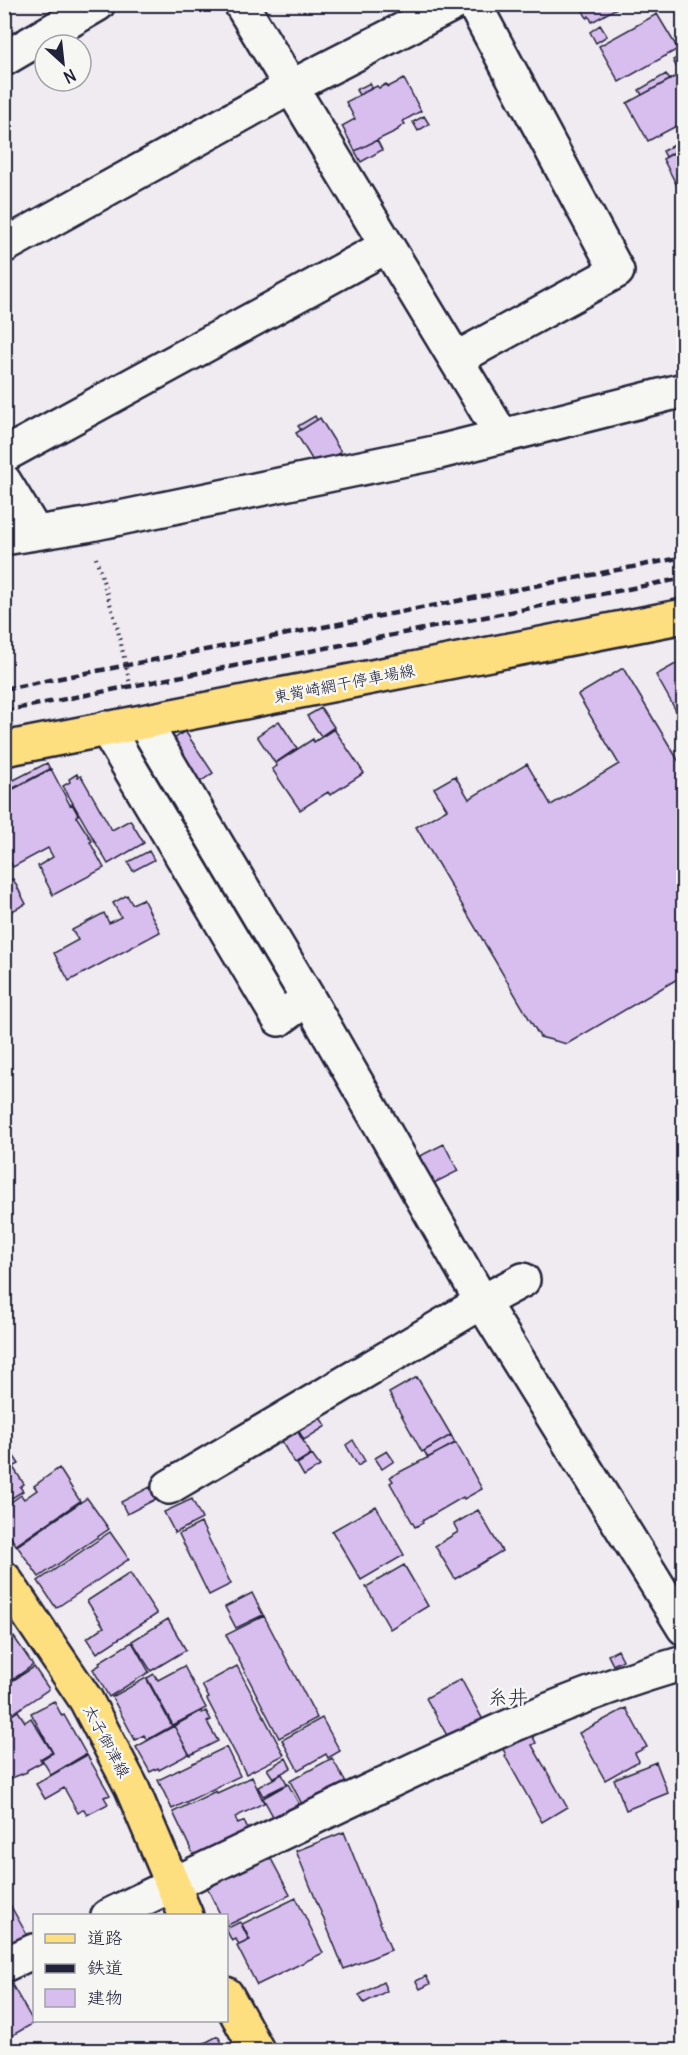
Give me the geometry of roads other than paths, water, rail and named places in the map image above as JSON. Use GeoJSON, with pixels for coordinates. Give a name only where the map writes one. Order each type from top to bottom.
{"type":"FeatureCollection","features":[{"type":"Feature","properties":{"kind":"main road","name":"東觜崎網干停車場線"},"geometry":{"type":"LineString","coordinates":[[4,749],[684,616]]}},
{"type":"Feature","properties":{"kind":"main road","name":"太子御津線"},"geometry":{"type":"LineString","coordinates":[[4,1578],[86,1700],[132,1788],[185,1914]]}},
{"type":"Feature","properties":{"kind":"main road"},"geometry":{"type":"LineString","coordinates":[[228,1998],[257,2050]]}},
{"type":"Feature","properties":{"kind":"street"},"geometry":{"type":"LineString","coordinates":[[4,59],[98,4]]}},
{"type":"Feature","properties":{"kind":"street"},"geometry":{"type":"LineString","coordinates":[[241,4],[502,436]]}},
{"type":"Feature","properties":{"kind":"street"},"geometry":{"type":"LineString","coordinates":[[4,246],[291,87],[453,4]]}},
{"type":"Feature","properties":{"kind":"street"},"geometry":{"type":"LineString","coordinates":[[456,359],[617,271],[474,4]]}},
{"type":"Feature","properties":{"kind":"street"},"geometry":{"type":"LineString","coordinates":[[4,455],[387,246]]}},
{"type":"Feature","properties":{"kind":"street"},"geometry":{"type":"LineString","coordinates":[[4,481],[20,535],[86,525],[439,452],[684,390]]}},
{"type":"Feature","properties":{"kind":"street"},"geometry":{"type":"LineString","coordinates":[[144,722],[308,998],[482,1302],[684,1628]]}},
{"type":"Feature","properties":{"kind":"street"},"geometry":{"type":"LineString","coordinates":[[106,728],[279,1019],[308,998]]}},
{"type":"Feature","properties":{"kind":"street"},"geometry":{"type":"LineString","coordinates":[[169,1487],[523,1280]]}},
{"type":"Feature","properties":{"kind":"street"},"geometry":{"type":"LineString","coordinates":[[112,1914],[434,1760],[575,1699],[634,1677],[684,1663]]}},
{"type":"Feature","properties":{"kind":"street"},"geometry":{"type":"LineString","coordinates":[[4,1965],[33,1951]]}},
{"type":"Feature","properties":{"kind":"railway"},"geometry":{"type":"LineString","coordinates":[[4,689],[684,557]]}},
{"type":"Feature","properties":{"kind":"railway"},"geometry":{"type":"LineString","coordinates":[[4,711],[684,578]]}},
{"type":"Feature","properties":{"kind":"district","name":"糸井"},"geometry":{"type":"Point","coordinates":[508,1696]}}]}
